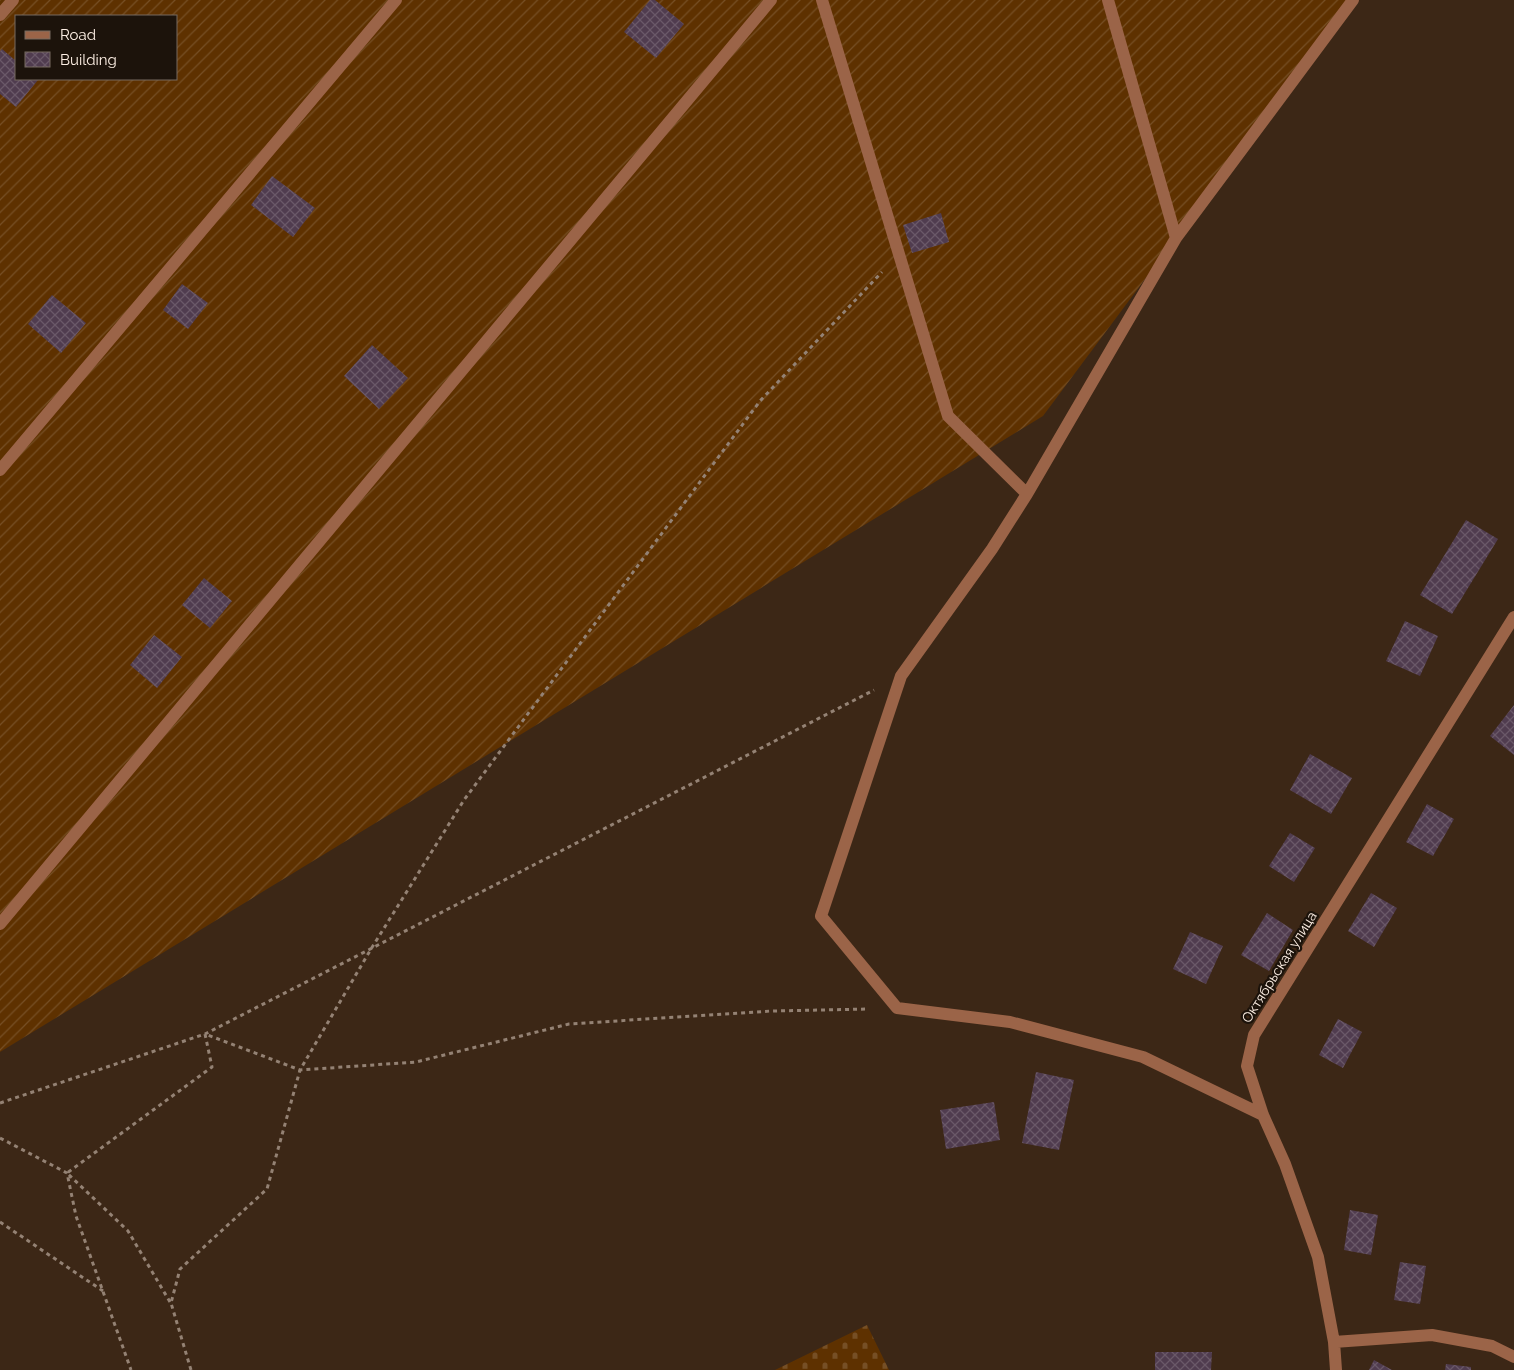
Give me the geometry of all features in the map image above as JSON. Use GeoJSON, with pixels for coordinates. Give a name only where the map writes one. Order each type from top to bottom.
{"type":"FeatureCollection","features":[{"type":"Feature","properties":{"kind":"street"},"geometry":{"type":"LineString","coordinates":[[0,16],[13,0]]}},
{"type":"Feature","properties":{"kind":"street"},"geometry":{"type":"LineString","coordinates":[[0,470],[396,0]]}},
{"type":"Feature","properties":{"kind":"street"},"geometry":{"type":"LineString","coordinates":[[0,924],[771,0]]}},
{"type":"Feature","properties":{"kind":"street"},"geometry":{"type":"LineString","coordinates":[[822,0],[948,416],[1027,494]]}},
{"type":"Feature","properties":{"kind":"street"},"geometry":{"type":"LineString","coordinates":[[1108,0],[1176,238]]}},
{"type":"Feature","properties":{"kind":"street"},"geometry":{"type":"LineString","coordinates":[[1263,1114],[1143,1057],[1010,1022],[897,1008],[821,916],[901,676],[992,549],[1027,494],[1176,238],[1353,0]]}},
{"type":"Feature","properties":{"kind":"street","name":"Октябрьская улица"},"geometry":{"type":"LineString","coordinates":[[1336,1370],[1334,1342],[1318,1257],[1285,1164],[1263,1114],[1247,1066],[1254,1035],[1514,616]]}},
{"type":"Feature","properties":{"kind":"street"},"geometry":{"type":"LineString","coordinates":[[1334,1342],[1432,1335],[1492,1346],[1514,1357]]}},
{"type":"Feature","properties":{"kind":"path"},"geometry":{"type":"LineString","coordinates":[[170,1303],[180,1269],[267,1189],[300,1070],[371,949],[464,800],[760,401],[899,254]]}},
{"type":"Feature","properties":{"kind":"path"},"geometry":{"type":"LineString","coordinates":[[0,1103],[205,1034],[901,676]]}},
{"type":"Feature","properties":{"kind":"path"},"geometry":{"type":"LineString","coordinates":[[205,1034],[300,1070],[416,1062],[569,1024],[771,1012],[897,1008]]}},
{"type":"Feature","properties":{"kind":"path"},"geometry":{"type":"LineString","coordinates":[[67,1173],[212,1067],[205,1034]]}},
{"type":"Feature","properties":{"kind":"path"},"geometry":{"type":"LineString","coordinates":[[0,1138],[67,1173],[128,1231],[170,1303],[192,1370]]}},
{"type":"Feature","properties":{"kind":"path"},"geometry":{"type":"LineString","coordinates":[[67,1173],[76,1216],[131,1370]]}},
{"type":"Feature","properties":{"kind":"path"},"geometry":{"type":"LineString","coordinates":[[0,1222],[103,1292]]}},
{"type":"Feature","properties":{"kind":"green space"},"geometry":{"type":"Polygon","coordinates":[[[0,0],[1353,0],[1043,416],[0,1052],[0,0]]]}},
{"type":"Feature","properties":{"kind":"green space"},"geometry":{"type":"Polygon","coordinates":[[[867,1325],[889,1370],[775,1370],[867,1325]]]}},
{"type":"Feature","properties":{"kind":"building"},"geometry":{"type":"Polygon","coordinates":[[[650,0],[655,0],[684,24],[656,58],[624,32],[650,0]]]}},
{"type":"Feature","properties":{"kind":"building"},"geometry":{"type":"Polygon","coordinates":[[[2,49],[15,60],[15,80],[38,80],[16,107],[0,94],[0,51],[2,49]]]}},
{"type":"Feature","properties":{"kind":"building"},"geometry":{"type":"Polygon","coordinates":[[[272,176],[315,208],[293,237],[251,205],[272,176]]]}},
{"type":"Feature","properties":{"kind":"building"},"geometry":{"type":"Polygon","coordinates":[[[941,213],[949,242],[912,253],[903,225],[941,213]]]}},
{"type":"Feature","properties":{"kind":"building"},"geometry":{"type":"Polygon","coordinates":[[[182,284],[208,303],[188,329],[163,310],[182,284]]]}},
{"type":"Feature","properties":{"kind":"building"},"geometry":{"type":"Polygon","coordinates":[[[52,295],[86,323],[61,353],[28,324],[52,295]]]}},
{"type":"Feature","properties":{"kind":"building"},"geometry":{"type":"Polygon","coordinates":[[[372,345],[408,378],[379,409],[344,376],[372,345]]]}},
{"type":"Feature","properties":{"kind":"building"},"geometry":{"type":"Polygon","coordinates":[[[1466,520],[1498,539],[1452,614],[1420,595],[1466,520]]]}},
{"type":"Feature","properties":{"kind":"building"},"geometry":{"type":"Polygon","coordinates":[[[204,578],[232,601],[210,628],[182,605],[204,578]]]}},
{"type":"Feature","properties":{"kind":"building"},"geometry":{"type":"Polygon","coordinates":[[[1405,621],[1438,636],[1420,676],[1386,661],[1405,621]]]}},
{"type":"Feature","properties":{"kind":"building"},"geometry":{"type":"Polygon","coordinates":[[[154,635],[182,657],[157,688],[130,665],[154,635]]]}},
{"type":"Feature","properties":{"kind":"building"},"geometry":{"type":"Polygon","coordinates":[[[1514,705],[1514,755],[1490,736],[1514,705]]]}},
{"type":"Feature","properties":{"kind":"building"},"geometry":{"type":"Polygon","coordinates":[[[1310,754],[1352,778],[1331,814],[1290,790],[1310,754]]]}},
{"type":"Feature","properties":{"kind":"building"},"geometry":{"type":"Polygon","coordinates":[[[1427,804],[1454,819],[1433,856],[1406,842],[1427,804]]]}},
{"type":"Feature","properties":{"kind":"building"},"geometry":{"type":"Polygon","coordinates":[[[1290,833],[1315,848],[1294,882],[1269,866],[1290,833]]]}},
{"type":"Feature","properties":{"kind":"building"},"geometry":{"type":"Polygon","coordinates":[[[1371,893],[1397,908],[1374,947],[1348,931],[1371,893]]]}},
{"type":"Feature","properties":{"kind":"building"},"geometry":{"type":"Polygon","coordinates":[[[1267,913],[1293,930],[1269,971],[1241,955],[1267,913]]]}},
{"type":"Feature","properties":{"kind":"building"},"geometry":{"type":"Polygon","coordinates":[[[1190,932],[1223,946],[1206,984],[1173,969],[1190,932]]]}},
{"type":"Feature","properties":{"kind":"building"},"geometry":{"type":"Polygon","coordinates":[[[1338,1019],[1362,1032],[1343,1068],[1319,1055],[1338,1019]]]}},
{"type":"Feature","properties":{"kind":"building"},"geometry":{"type":"Polygon","coordinates":[[[1036,1072],[1074,1080],[1059,1150],[1022,1143],[1036,1072]]]}},
{"type":"Feature","properties":{"kind":"building"},"geometry":{"type":"Polygon","coordinates":[[[994,1102],[1000,1140],[946,1149],[940,1110],[994,1102]]]}},
{"type":"Feature","properties":{"kind":"building"},"geometry":{"type":"Polygon","coordinates":[[[1350,1210],[1378,1215],[1371,1255],[1344,1250],[1350,1210]]]}},
{"type":"Feature","properties":{"kind":"building"},"geometry":{"type":"Polygon","coordinates":[[[1400,1262],[1426,1266],[1420,1304],[1394,1300],[1400,1262]]]}},
{"type":"Feature","properties":{"kind":"building"},"geometry":{"type":"Polygon","coordinates":[[[1155,1352],[1212,1352],[1211,1370],[1155,1370],[1155,1352]]]}},
{"type":"Feature","properties":{"kind":"building"},"geometry":{"type":"Polygon","coordinates":[[[1374,1360],[1392,1370],[1369,1370],[1374,1360]]]}},
{"type":"Feature","properties":{"kind":"building"},"geometry":{"type":"Polygon","coordinates":[[[1446,1364],[1471,1367],[1471,1370],[1445,1370],[1446,1364]]]}}]}
